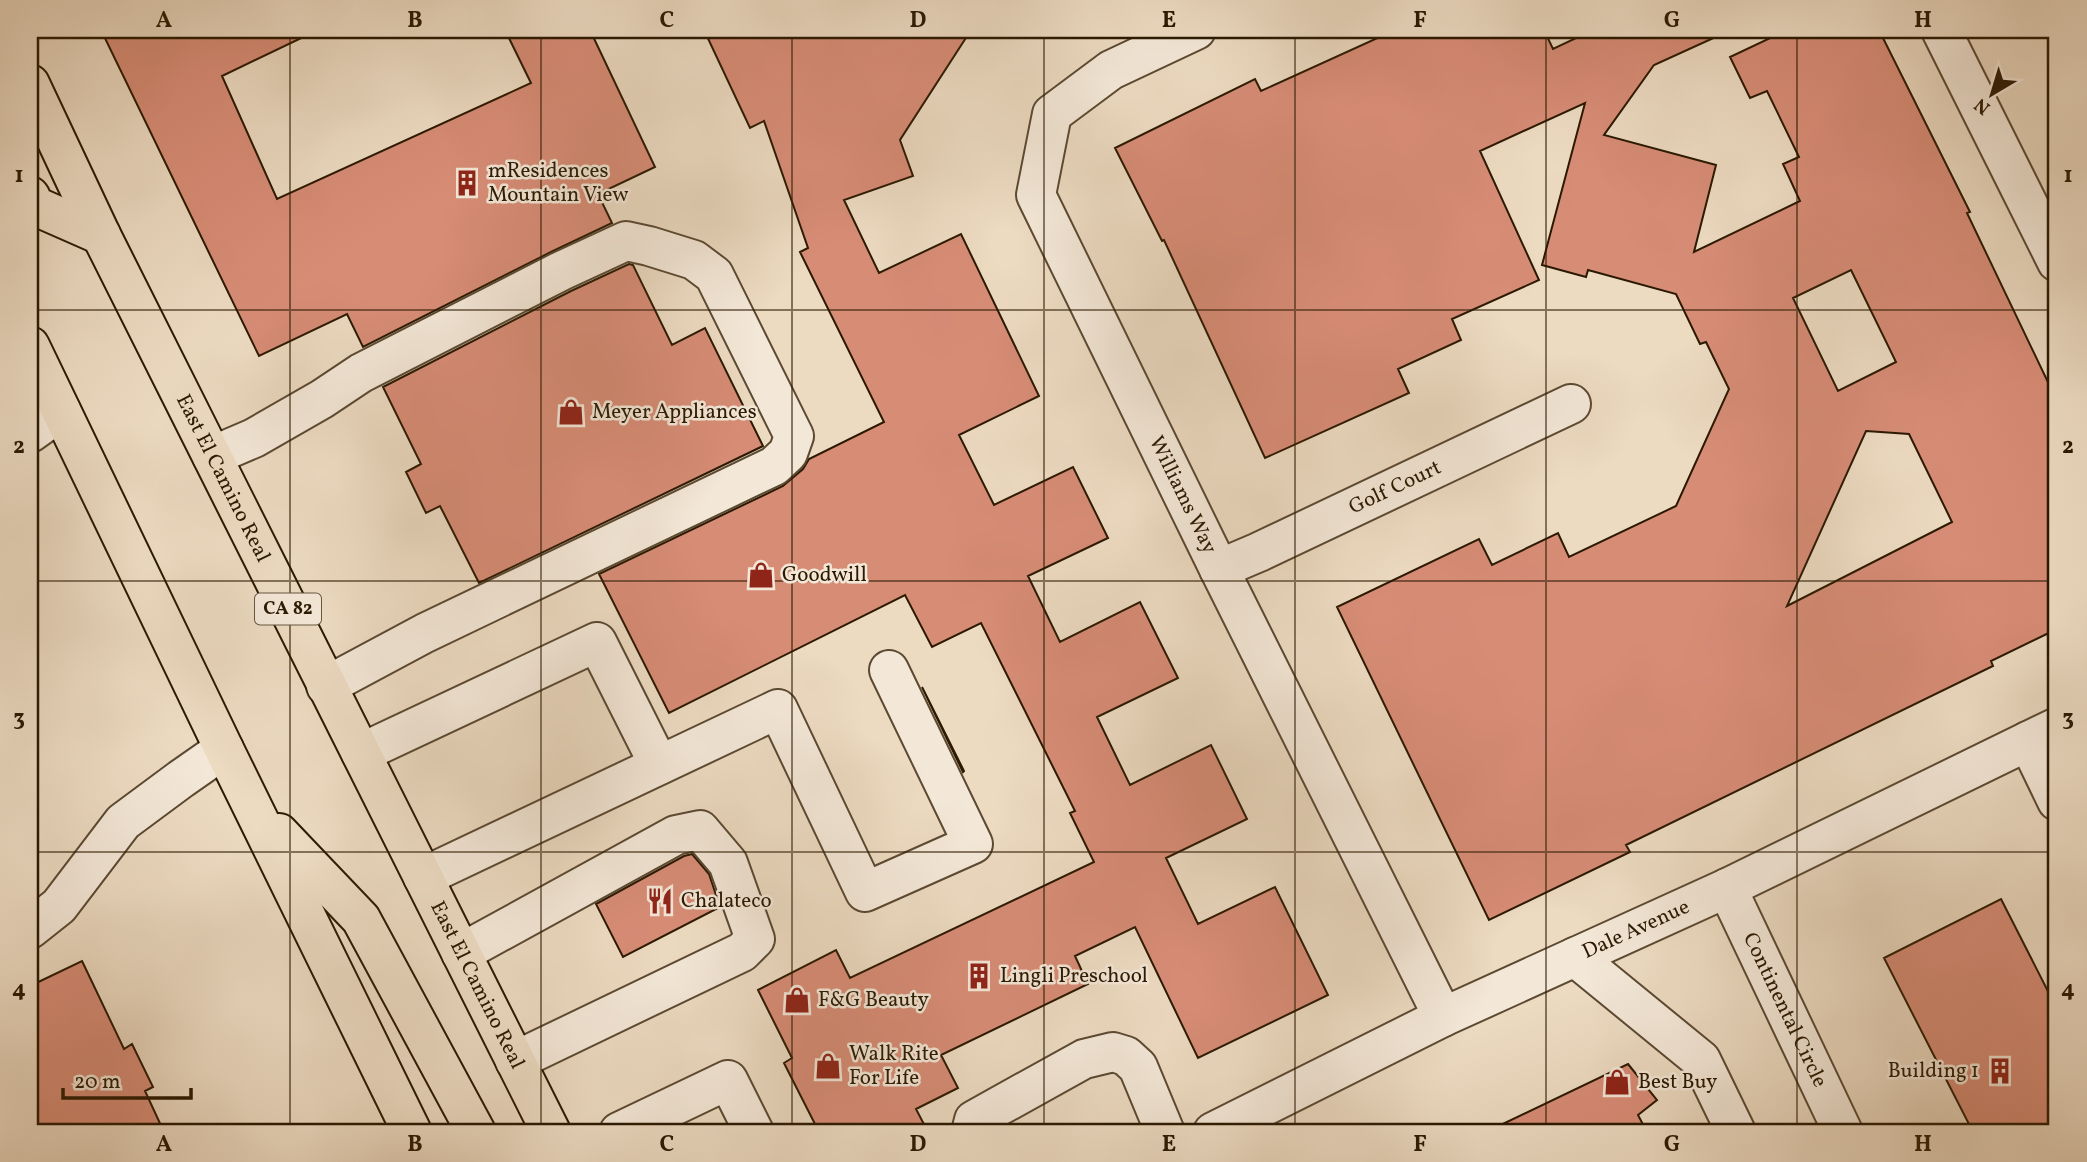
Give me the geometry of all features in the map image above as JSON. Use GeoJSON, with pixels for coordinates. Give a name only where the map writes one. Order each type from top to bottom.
{"type":"FeatureCollection","features":[{"type":"Feature","properties":{"kind":"main road","name":"East El Camino Real"},"geometry":{"type":"LineString","coordinates":[[30,84],[101,235],[551,1132]]}},
{"type":"Feature","properties":{"kind":"main road"},"geometry":{"type":"LineString","coordinates":[[30,196],[35,206],[101,235]]}},
{"type":"Feature","properties":{"kind":"main road"},"geometry":{"type":"LineString","coordinates":[[30,346],[412,1132]]}},
{"type":"Feature","properties":{"kind":"main road"},"geometry":{"type":"LineString","coordinates":[[253,806],[360,919],[476,1132]]}},
{"type":"Feature","properties":{"kind":"street","name":"Williams Way"},"geometry":{"type":"LineString","coordinates":[[1196,30],[1111,70],[1052,114],[1037,195],[1219,569],[1443,1017]]}},
{"type":"Feature","properties":{"kind":"street"},"geometry":{"type":"LineString","coordinates":[[1941,30],[2057,262]]}},
{"type":"Feature","properties":{"kind":"street"},"geometry":{"type":"LineString","coordinates":[[212,456],[265,431],[361,373],[561,271],[626,241],[694,260],[714,275],[727,299],[794,436],[788,453],[774,466],[425,634],[326,686]]}},
{"type":"Feature","properties":{"kind":"street","name":"Golf Court"},"geometry":{"type":"LineString","coordinates":[[1219,569],[1571,404]]}},
{"type":"Feature","properties":{"kind":"street"},"geometry":{"type":"LineString","coordinates":[[30,433],[61,411]]}},
{"type":"Feature","properties":{"kind":"street"},"geometry":{"type":"LineString","coordinates":[[361,753],[597,642],[659,765]]}},
{"type":"Feature","properties":{"kind":"street"},"geometry":{"type":"LineString","coordinates":[[423,877],[778,709],[865,892],[973,844],[889,670]]}},
{"type":"Feature","properties":{"kind":"street"},"geometry":{"type":"LineString","coordinates":[[2043,734],[2057,800]]}},
{"type":"Feature","properties":{"kind":"street","name":"Dale Avenue"},"geometry":{"type":"LineString","coordinates":[[1213,1132],[1443,1017],[1727,888],[2043,734]]}},
{"type":"Feature","properties":{"kind":"street"},"geometry":{"type":"LineString","coordinates":[[30,929],[59,906],[123,822],[224,749]]}},
{"type":"Feature","properties":{"kind":"street"},"geometry":{"type":"LineString","coordinates":[[461,953],[676,835],[701,830],[728,863],[755,939],[742,951],[515,1062]]}},
{"type":"Feature","properties":{"kind":"street","name":"Continental Circle"},"geometry":{"type":"LineString","coordinates":[[1727,888],[1843,1132]]}},
{"type":"Feature","properties":{"kind":"street"},"geometry":{"type":"LineString","coordinates":[[1575,957],[1701,1060],[1736,1132]]}},
{"type":"Feature","properties":{"kind":"street"},"geometry":{"type":"LineString","coordinates":[[971,1132],[974,1120],[1084,1059],[1113,1052],[1126,1056],[1138,1068],[1165,1132]]}},
{"type":"Feature","properties":{"kind":"street"},"geometry":{"type":"LineString","coordinates":[[619,1132],[728,1080],[754,1132]]}},
{"type":"Feature","properties":{"kind":"building","name":"mResidences Mountain View"},"geometry":{"type":"Polygon","coordinates":[[[101,30],[318,30],[222,76],[277,199],[531,83],[505,30],[590,30],[655,167],[598,194],[612,223],[363,347],[347,314],[259,356],[101,30]]]}},
{"type":"Feature","properties":{"kind":"building"},"geometry":{"type":"Polygon","coordinates":[[[704,30],[971,30],[900,140],[913,176],[844,200],[879,273],[961,234],[1039,396],[959,435],[994,505],[1073,467],[1108,538],[1028,576],[1060,642],[1140,602],[1178,678],[1097,717],[1130,785],[1211,745],[1247,819],[1166,858],[1198,924],[1275,887],[1328,995],[1198,1058],[1135,927],[1075,956],[1088,984],[941,1055],[958,1088],[916,1109],[928,1132],[819,1132],[784,1063],[792,1058],[758,990],[836,950],[850,978],[1094,862],[1070,813],[1075,811],[981,623],[932,647],[905,595],[669,713],[599,574],[783,486],[803,469],[809,459],[884,422],[800,252],[808,248],[764,121],[750,128],[704,30]]]}},
{"type":"Feature","properties":{"kind":"building"},"geometry":{"type":"Polygon","coordinates":[[[1395,30],[1544,30],[1553,49],[1593,30],[1731,30],[1654,65],[1604,135],[1716,165],[1694,252],[1800,201],[1783,164],[1799,157],[1767,91],[1750,98],[1730,57],[1787,30],[1879,30],[1970,212],[1967,213],[2057,401],[2057,629],[1991,661],[1993,666],[1626,845],[1630,852],[1489,920],[1337,607],[1479,539],[1492,565],[1558,533],[1569,557],[1676,506],[1729,389],[1706,342],[1700,344],[1676,294],[1588,270],[1586,277],[1542,265],[1585,103],[1480,151],[1539,280],[1452,319],[1461,340],[1398,369],[1409,393],[1265,458],[1164,240],[1162,241],[1115,148],[1255,79],[1261,91],[1395,30]],[[1851,270],[1793,298],[1838,391],[1896,362],[1851,270]],[[1866,431],[1787,606],[1952,522],[1909,434],[1866,431]]]}},
{"type":"Feature","properties":{"kind":"building","name":"Meyer Appliances"},"geometry":{"type":"Polygon","coordinates":[[[629,264],[633,265],[672,345],[705,328],[763,446],[479,583],[440,506],[426,513],[406,472],[421,464],[383,387],[629,264]]]}},
{"type":"Feature","properties":{"kind":"building"},"geometry":{"type":"Polygon","coordinates":[[[922,687],[964,771],[963,772],[922,687]]]}},
{"type":"Feature","properties":{"kind":"building","name":"Chalateco"},"geometry":{"type":"Polygon","coordinates":[[[692,854],[709,874],[720,907],[623,957],[596,904],[692,854]]]}},
{"type":"Feature","properties":{"kind":"building","name":"Building 1"},"geometry":{"type":"Polygon","coordinates":[[[2001,899],[2057,1009],[2057,1132],[1973,1132],[1884,958],[2001,899]]]}},
{"type":"Feature","properties":{"kind":"building"},"geometry":{"type":"Polygon","coordinates":[[[82,961],[124,1049],[132,1044],[153,1087],[145,1091],[164,1132],[30,1132],[30,986],[82,961]]]}},
{"type":"Feature","properties":{"kind":"building","name":"Best Buy"},"geometry":{"type":"Polygon","coordinates":[[[1628,1064],[1657,1100],[1638,1115],[1647,1132],[1486,1132],[1628,1064]]]}},
{"type":"Feature","properties":{"kind":"place","name":"mResidences Mountain View"},"geometry":{"type":"Point","coordinates":[467,183]}},
{"type":"Feature","properties":{"kind":"place","name":"Meyer Appliances"},"geometry":{"type":"Point","coordinates":[571,412]}},
{"type":"Feature","properties":{"kind":"place","name":"Goodwill"},"geometry":{"type":"Point","coordinates":[761,575]}},
{"type":"Feature","properties":{"kind":"place","name":"Chalateco"},"geometry":{"type":"Point","coordinates":[660,901]}},
{"type":"Feature","properties":{"kind":"place","name":"Lingli Preschool"},"geometry":{"type":"Point","coordinates":[979,976]}},
{"type":"Feature","properties":{"kind":"place","name":"F&G Beauty"},"geometry":{"type":"Point","coordinates":[797,1000]}},
{"type":"Feature","properties":{"kind":"place","name":"Walk Rite For Life"},"geometry":{"type":"Point","coordinates":[828,1066]}},
{"type":"Feature","properties":{"kind":"place","name":"Building 1"},"geometry":{"type":"Point","coordinates":[2000,1071]}},
{"type":"Feature","properties":{"kind":"place","name":"Best Buy"},"geometry":{"type":"Point","coordinates":[1617,1082]}}]}
